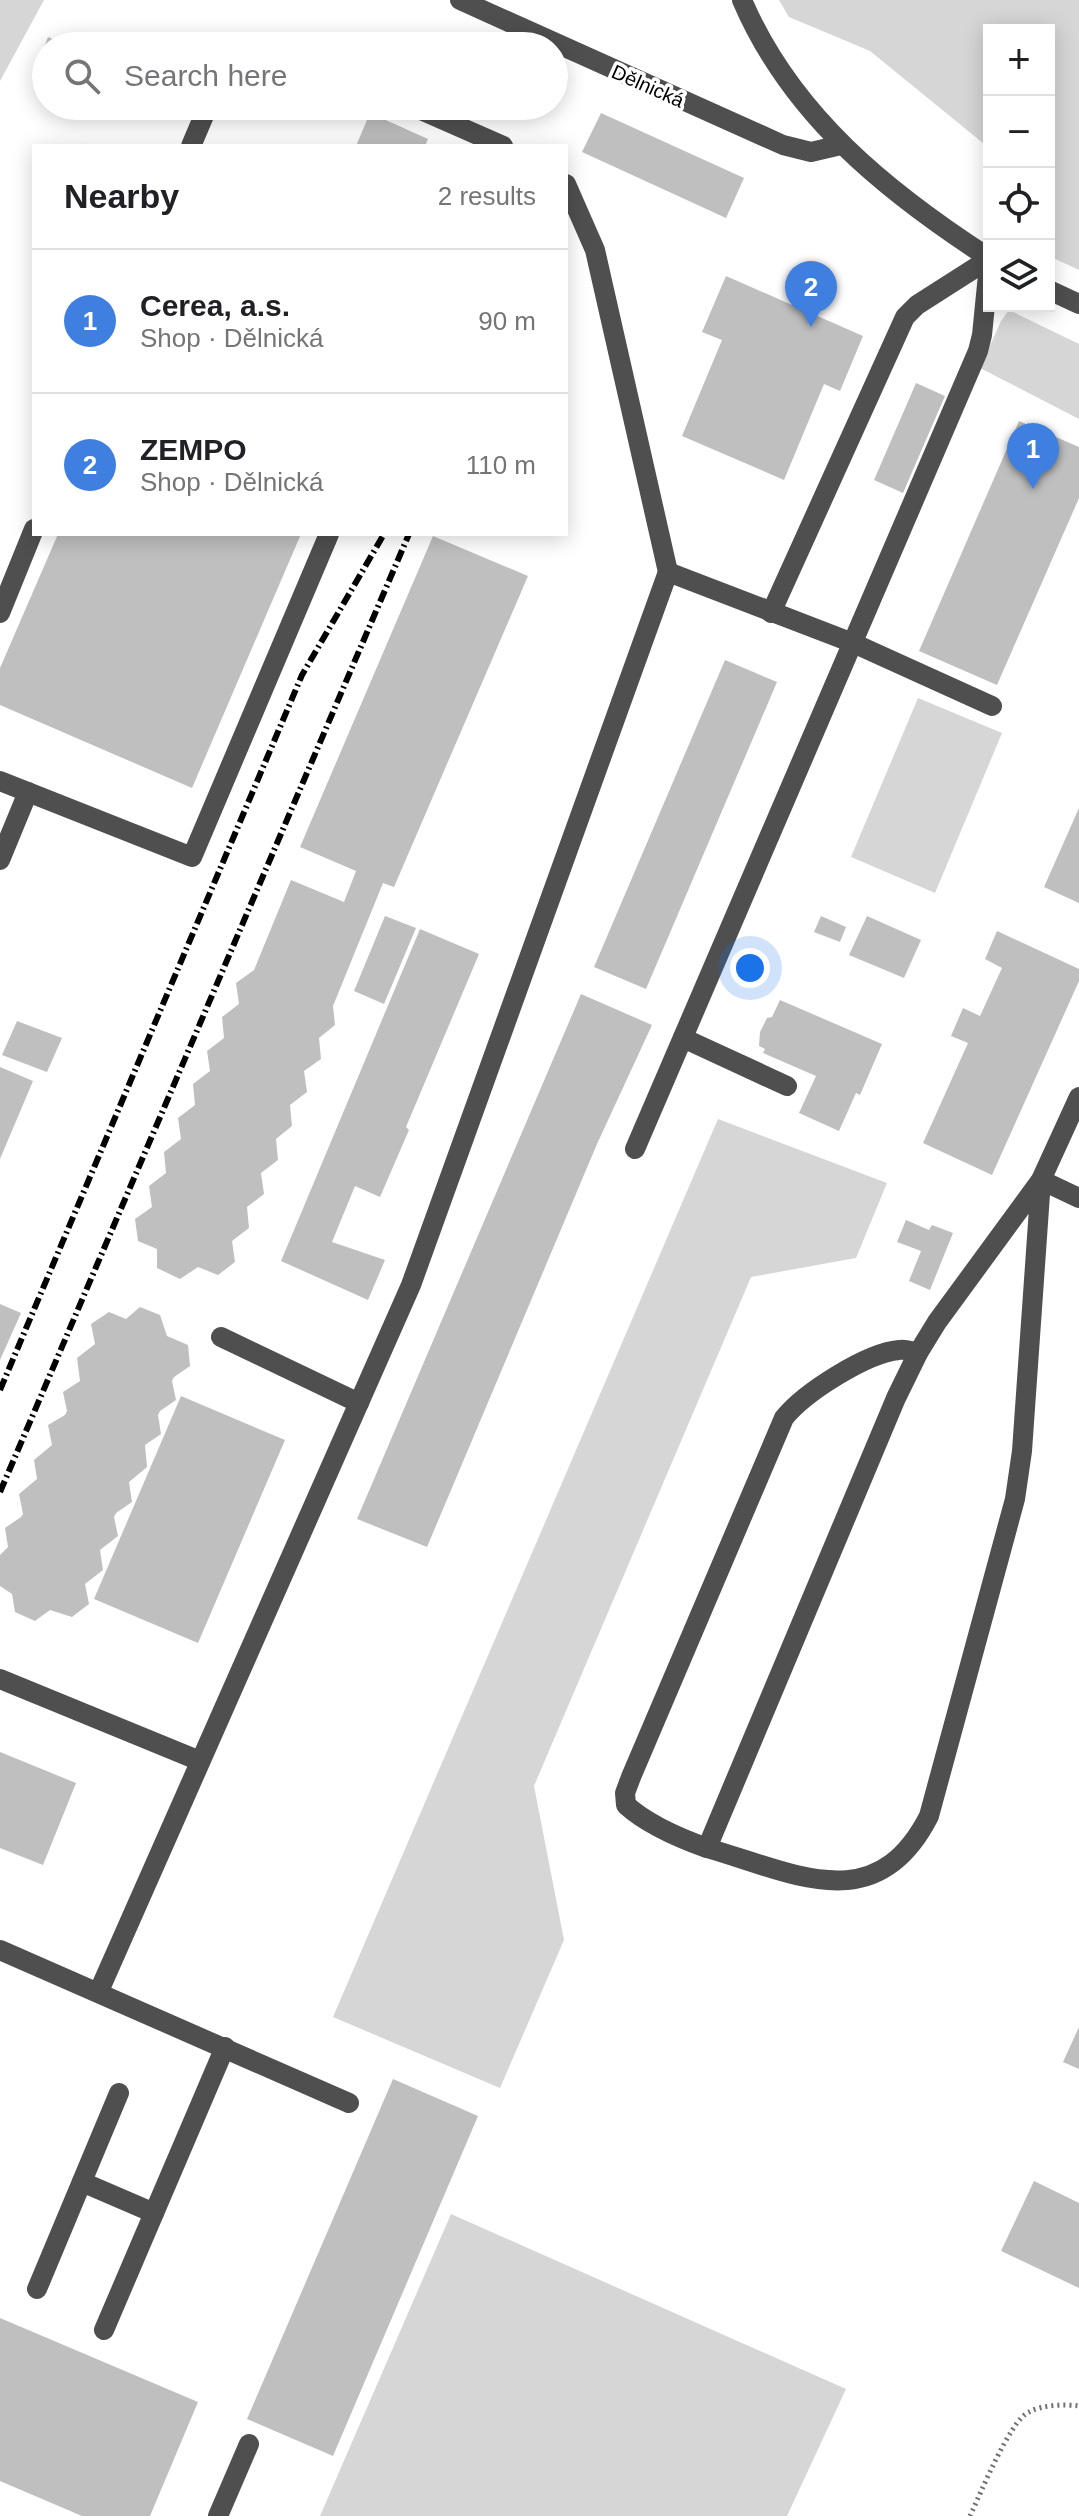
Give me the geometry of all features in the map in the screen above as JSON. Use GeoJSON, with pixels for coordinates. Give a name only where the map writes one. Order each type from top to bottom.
{"type":"FeatureCollection","features":[{"type":"Feature","properties":{"kind":"street","name":"Dělnická"},"geometry":{"type":"LineString","coordinates":[[460,0],[531,32]]}},
{"type":"Feature","properties":{"kind":"street"},"geometry":{"type":"LineString","coordinates":[[742,0],[777,63],[841,145],[891,190],[983,257]]}},
{"type":"Feature","properties":{"kind":"street","name":"Dělnická"},"geometry":{"type":"LineString","coordinates":[[568,48],[783,145],[811,152],[841,145]]}},
{"type":"Feature","properties":{"kind":"street"},"geometry":{"type":"LineString","coordinates":[[192,144],[202,120]]}},
{"type":"Feature","properties":{"kind":"street"},"geometry":{"type":"LineString","coordinates":[[443,120],[497,144]]}},
{"type":"Feature","properties":{"kind":"street"},"geometry":{"type":"LineString","coordinates":[[99,1991],[411,1285],[668,572],[595,250],[568,189]]}},
{"type":"Feature","properties":{"kind":"street"},"geometry":{"type":"LineString","coordinates":[[771,613],[905,317],[917,305],[983,265]]}},
{"type":"Feature","properties":{"kind":"street"},"geometry":{"type":"LineString","coordinates":[[1055,293],[1079,304]]}},
{"type":"Feature","properties":{"kind":"street"},"geometry":{"type":"LineString","coordinates":[[635,1149],[978,351],[984,312]]}},
{"type":"Feature","properties":{"kind":"street"},"geometry":{"type":"LineString","coordinates":[[0,613],[32,534]]}},
{"type":"Feature","properties":{"kind":"street"},"geometry":{"type":"LineString","coordinates":[[0,781],[192,857],[328,536]]}},
{"type":"Feature","properties":{"kind":"street"},"geometry":{"type":"LineString","coordinates":[[668,572],[853,643],[992,706]]}},
{"type":"Feature","properties":{"kind":"street"},"geometry":{"type":"LineString","coordinates":[[0,860],[28,792]]}},
{"type":"Feature","properties":{"kind":"street"},"geometry":{"type":"LineString","coordinates":[[683,1038],[787,1086]]}},
{"type":"Feature","properties":{"kind":"street"},"geometry":{"type":"LineString","coordinates":[[707,1848],[896,1398],[918,1353],[1041,1180],[1079,1097]]}},
{"type":"Feature","properties":{"kind":"street"},"geometry":{"type":"LineString","coordinates":[[1041,1180],[1079,1198]]}},
{"type":"Feature","properties":{"kind":"street"},"geometry":{"type":"LineString","coordinates":[[918,1353],[902,1349],[884,1353],[841,1373],[806,1396],[784,1418],[625,1793],[626,1805],[649,1821],[707,1848],[811,1878],[841,1882],[869,1878],[890,1866],[908,1850],[924,1825],[933,1802],[1015,1499],[1022,1451],[1041,1180]]}},
{"type":"Feature","properties":{"kind":"street"},"geometry":{"type":"LineString","coordinates":[[221,1337],[359,1403]]}},
{"type":"Feature","properties":{"kind":"street"},"geometry":{"type":"LineString","coordinates":[[0,1679],[200,1761]]}},
{"type":"Feature","properties":{"kind":"street"},"geometry":{"type":"LineString","coordinates":[[0,1950],[349,2103]]}},
{"type":"Feature","properties":{"kind":"street"},"geometry":{"type":"LineString","coordinates":[[104,2330],[225,2047]]}},
{"type":"Feature","properties":{"kind":"street"},"geometry":{"type":"LineString","coordinates":[[37,2289],[119,2093]]}},
{"type":"Feature","properties":{"kind":"street"},"geometry":{"type":"LineString","coordinates":[[82,2182],[154,2213]]}},
{"type":"Feature","properties":{"kind":"street"},"geometry":{"type":"LineString","coordinates":[[218,2516],[249,2444]]}},
{"type":"Feature","properties":{"kind":"path"},"geometry":{"type":"LineString","coordinates":[[970,2516],[1009,2433],[1026,2412],[1048,2407],[1079,2406]]}},
{"type":"Feature","properties":{"kind":"shaded area"},"geometry":{"type":"Polygon","coordinates":[[[0,0],[44,0],[0,81],[0,0]]]}},
{"type":"Feature","properties":{"kind":"shaded area"},"geometry":{"type":"Polygon","coordinates":[[[779,0],[1079,0],[1079,270],[1055,259],[1055,24],[983,24],[983,143],[870,51],[789,17],[779,0]]]}},
{"type":"Feature","properties":{"kind":"shaded area"},"geometry":{"type":"Polygon","coordinates":[[[1008,312],[1013,312],[1079,344],[1079,419],[980,368],[1008,312]]]}},
{"type":"Feature","properties":{"kind":"shaded area"},"geometry":{"type":"Polygon","coordinates":[[[918,698],[1002,733],[935,893],[851,857],[918,698]]]}},
{"type":"Feature","properties":{"kind":"shaded area"},"geometry":{"type":"Polygon","coordinates":[[[718,1119],[887,1183],[856,1258],[751,1277],[534,1786],[564,1940],[500,2088],[333,2017],[718,1119]]]}},
{"type":"Feature","properties":{"kind":"shaded area"},"geometry":{"type":"Polygon","coordinates":[[[451,2214],[846,2389],[787,2516],[320,2516],[451,2214]]]}},
{"type":"Feature","properties":{"kind":"building"},"geometry":{"type":"Polygon","coordinates":[[[601,113],[744,178],[726,218],[582,152],[601,113]]]}},
{"type":"Feature","properties":{"kind":"building"},"geometry":{"type":"Polygon","coordinates":[[[367,120],[386,120],[428,139],[426,144],[357,144],[367,120]]]}},
{"type":"Feature","properties":{"kind":"building"},"geometry":{"type":"Polygon","coordinates":[[[726,276],[863,336],[840,391],[824,384],[784,480],[682,436],[722,340],[702,332],[726,276]]]}},
{"type":"Feature","properties":{"kind":"building"},"geometry":{"type":"Polygon","coordinates":[[[916,383],[945,396],[903,493],[874,480],[916,383]]]}},
{"type":"Feature","properties":{"kind":"building"},"geometry":{"type":"Polygon","coordinates":[[[1019,421],[1079,447],[1079,498],[997,685],[919,651],[1019,421]]]}},
{"type":"Feature","properties":{"kind":"building"},"geometry":{"type":"Polygon","coordinates":[[[57,536],[300,536],[192,788],[0,705],[0,668],[57,536]]]}},
{"type":"Feature","properties":{"kind":"building"},"geometry":{"type":"Polygon","coordinates":[[[433,536],[528,576],[394,887],[383,883],[333,1006],[335,1025],[319,1038],[321,1059],[304,1071],[307,1092],[290,1105],[292,1126],[276,1139],[278,1160],[261,1173],[264,1194],[247,1207],[249,1228],[232,1241],[235,1262],[218,1275],[198,1267],[180,1279],[157,1268],[157,1249],[138,1241],[135,1219],[152,1207],[149,1186],[166,1173],[164,1152],[181,1139],[178,1118],[195,1105],[193,1084],[210,1071],[207,1051],[224,1038],[222,1017],[239,1004],[236,983],[254,970],[291,880],[344,902],[356,871],[300,847],[433,536]]]}},
{"type":"Feature","properties":{"kind":"building"},"geometry":{"type":"Polygon","coordinates":[[[725,660],[777,682],[646,989],[594,967],[725,660]]]}},
{"type":"Feature","properties":{"kind":"building"},"geometry":{"type":"Polygon","coordinates":[[[1079,808],[1079,903],[1044,887],[1079,808]]]}},
{"type":"Feature","properties":{"kind":"building"},"geometry":{"type":"Polygon","coordinates":[[[385,916],[416,928],[384,1004],[354,991],[385,916]]]}},
{"type":"Feature","properties":{"kind":"building"},"geometry":{"type":"Polygon","coordinates":[[[821,916],[846,927],[840,942],[814,932],[821,916]]]}},
{"type":"Feature","properties":{"kind":"building"},"geometry":{"type":"Polygon","coordinates":[[[867,916],[921,940],[904,978],[849,955],[867,916]]]}},
{"type":"Feature","properties":{"kind":"building"},"geometry":{"type":"Polygon","coordinates":[[[420,929],[479,954],[380,1197],[355,1186],[332,1242],[385,1260],[368,1300],[281,1261],[420,929]]]}},
{"type":"Feature","properties":{"kind":"building"},"geometry":{"type":"Polygon","coordinates":[[[997,931],[1079,969],[1079,981],[992,1175],[923,1143],[968,1043],[951,1036],[963,1008],[980,1016],[1002,968],[985,959],[997,931]]]}},
{"type":"Feature","properties":{"kind":"building"},"geometry":{"type":"Polygon","coordinates":[[[581,994],[652,1025],[597,1144],[427,1547],[357,1519],[581,994]]]}},
{"type":"Feature","properties":{"kind":"building"},"geometry":{"type":"Polygon","coordinates":[[[780,1000],[882,1044],[860,1095],[856,1093],[839,1131],[799,1113],[816,1076],[763,1053],[765,1049],[759,1046],[760,1032],[780,1000]]]}},
{"type":"Feature","properties":{"kind":"building"},"geometry":{"type":"Polygon","coordinates":[[[17,1021],[62,1038],[47,1072],[2,1055],[17,1021]]]}},
{"type":"Feature","properties":{"kind":"building"},"geometry":{"type":"Polygon","coordinates":[[[0,1067],[33,1081],[0,1159],[0,1067]]]}},
{"type":"Feature","properties":{"kind":"building"},"geometry":{"type":"Polygon","coordinates":[[[906,1220],[929,1230],[932,1225],[953,1233],[930,1290],[909,1281],[921,1251],[897,1242],[906,1220]]]}},
{"type":"Feature","properties":{"kind":"building"},"geometry":{"type":"Polygon","coordinates":[[[0,1304],[21,1313],[0,1360],[0,1304]]]}},
{"type":"Feature","properties":{"kind":"building"},"geometry":{"type":"Polygon","coordinates":[[[140,1307],[160,1315],[167,1336],[188,1345],[190,1366],[174,1377],[176,1400],[160,1411],[161,1434],[145,1445],[147,1467],[129,1482],[132,1502],[114,1517],[118,1536],[100,1550],[103,1570],[85,1584],[89,1604],[72,1617],[50,1610],[35,1621],[15,1612],[12,1594],[0,1586],[0,1555],[8,1547],[5,1528],[23,1514],[19,1494],[37,1479],[34,1460],[52,1445],[48,1425],[67,1411],[63,1392],[80,1381],[77,1358],[95,1344],[91,1324],[109,1312],[126,1319],[140,1307]]]}},
{"type":"Feature","properties":{"kind":"building"},"geometry":{"type":"Polygon","coordinates":[[[181,1396],[285,1440],[198,1643],[94,1599],[181,1396]]]}},
{"type":"Feature","properties":{"kind":"building"},"geometry":{"type":"Polygon","coordinates":[[[0,1752],[76,1783],[43,1865],[0,1848],[0,1752]]]}},
{"type":"Feature","properties":{"kind":"building"},"geometry":{"type":"Polygon","coordinates":[[[1079,2027],[1079,2069],[1063,2062],[1079,2027]]]}},
{"type":"Feature","properties":{"kind":"building"},"geometry":{"type":"Polygon","coordinates":[[[393,2079],[478,2116],[333,2456],[247,2419],[393,2079]]]}},
{"type":"Feature","properties":{"kind":"building"},"geometry":{"type":"Polygon","coordinates":[[[1034,2181],[1079,2203],[1079,2288],[1001,2251],[1034,2181]]]}},
{"type":"Feature","properties":{"kind":"building"},"geometry":{"type":"Polygon","coordinates":[[[0,2318],[198,2402],[150,2516],[82,2516],[0,2481],[0,2318]]]}},
{"type":"Feature","properties":{"kind":"railway"},"geometry":{"type":"LineString","coordinates":[[0,1390],[302,675],[383,536]]}},
{"type":"Feature","properties":{"kind":"railway"},"geometry":{"type":"LineString","coordinates":[[0,1492],[408,536]]}},
{"type":"Feature","properties":{"kind":"place","name":"ZEMPO"},"geometry":{"type":"Point","coordinates":[811,327]}},
{"type":"Feature","properties":{"kind":"place","name":"Cerea, a.s."},"geometry":{"type":"Point","coordinates":[1033,489]}}]}
